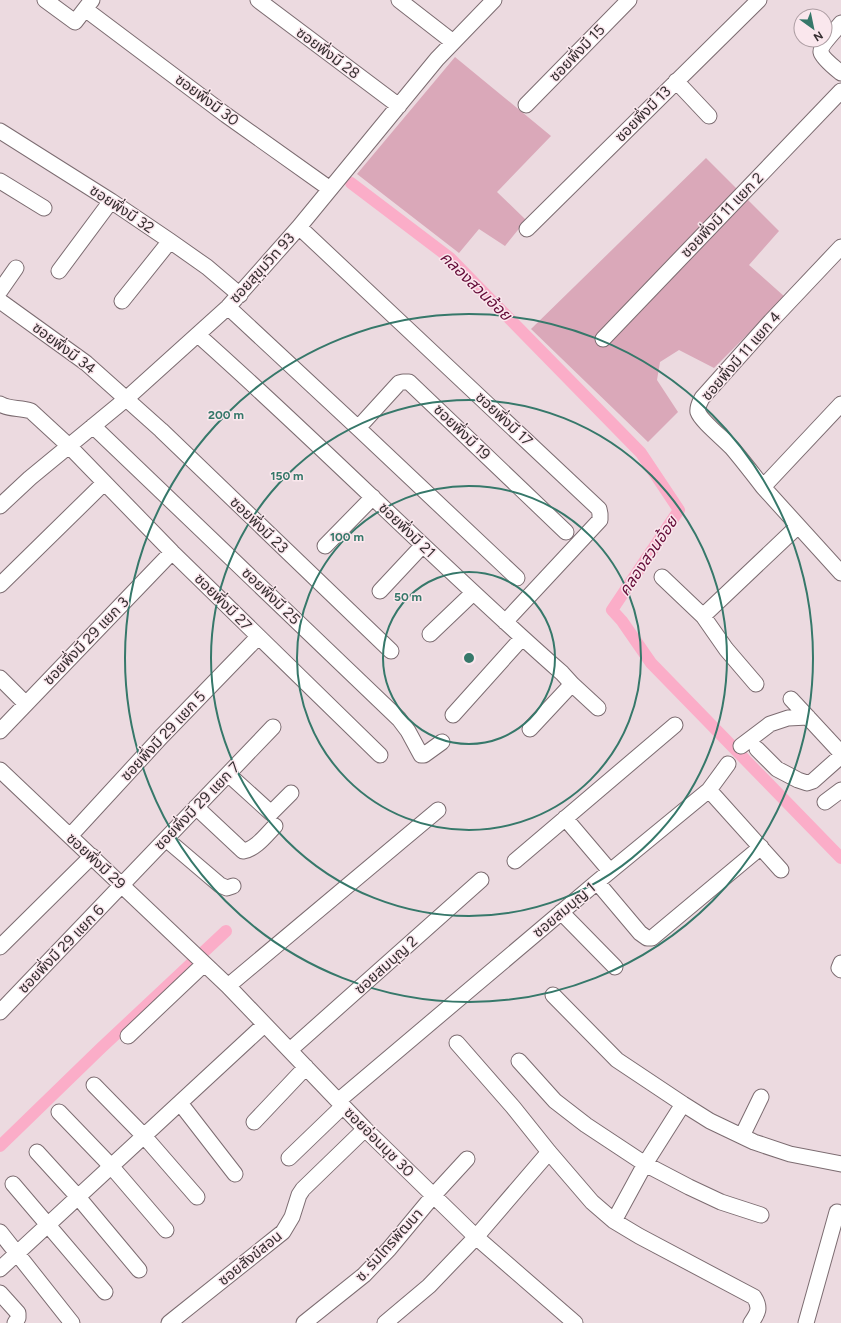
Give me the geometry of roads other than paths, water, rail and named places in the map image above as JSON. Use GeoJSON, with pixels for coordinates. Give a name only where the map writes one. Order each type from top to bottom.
{"type":"FeatureCollection","features":[{"type":"Feature","properties":{"kind":"street"},"geometry":{"type":"LineString","coordinates":[[44,0],[75,22],[88,4]]}},
{"type":"Feature","properties":{"kind":"street","name":"ซอยพึ่งมี 28"},"geometry":{"type":"LineString","coordinates":[[258,0],[399,106]]}},
{"type":"Feature","properties":{"kind":"street"},"geometry":{"type":"LineString","coordinates":[[399,0],[452,42]]}},
{"type":"Feature","properties":{"kind":"street","name":"ซอยสุขุมวิท 93"},"geometry":{"type":"LineString","coordinates":[[0,506],[30,478],[126,399],[198,335],[240,295],[299,227],[452,42],[494,0]]}},
{"type":"Feature","properties":{"kind":"street","name":"ซอยพึ่งมี 15"},"geometry":{"type":"LineString","coordinates":[[526,105],[629,0]]}},
{"type":"Feature","properties":{"kind":"street","name":"ซอยพึ่งมี 13"},"geometry":{"type":"LineString","coordinates":[[527,229],[759,0]]}},
{"type":"Feature","properties":{"kind":"street","name":"ซอยพึ่งมี 30"},"geometry":{"type":"LineString","coordinates":[[88,4],[226,115],[330,189]]}},
{"type":"Feature","properties":{"kind":"street"},"geometry":{"type":"LineString","coordinates":[[841,23],[823,45],[821,52],[823,56],[841,73]]}},
{"type":"Feature","properties":{"kind":"street"},"geometry":{"type":"LineString","coordinates":[[676,81],[709,116]]}},
{"type":"Feature","properties":{"kind":"street","name":"ซอยพึ่งมี 11 แยก 2"},"geometry":{"type":"LineString","coordinates":[[603,339],[841,91]]}},
{"type":"Feature","properties":{"kind":"street","name":"ซอยพึ่งมี 32"},"geometry":{"type":"LineString","coordinates":[[2,135],[111,201],[207,267],[240,295]]}},
{"type":"Feature","properties":{"kind":"street"},"geometry":{"type":"LineString","coordinates":[[0,181],[44,208]]}},
{"type":"Feature","properties":{"kind":"street"},"geometry":{"type":"LineString","coordinates":[[59,271],[111,201]]}},
{"type":"Feature","properties":{"kind":"street","name":"ซอยพึ่งมี 17"},"geometry":{"type":"LineString","coordinates":[[299,227],[599,509],[600,520],[505,622]]}},
{"type":"Feature","properties":{"kind":"street"},"geometry":{"type":"LineString","coordinates":[[122,301],[170,241]]}},
{"type":"Feature","properties":{"kind":"street","name":"ซอยพึ่งมี 11 แยก 4"},"geometry":{"type":"LineString","coordinates":[[841,247],[771,321],[702,398],[698,409],[700,417],[746,464],[762,487],[841,573]]}},
{"type":"Feature","properties":{"kind":"street"},"geometry":{"type":"LineString","coordinates":[[0,291],[16,268]]}},
{"type":"Feature","properties":{"kind":"street","name":"ซอยพึ่งมี 34"},"geometry":{"type":"LineString","coordinates":[[0,301],[74,353],[126,399]]}},
{"type":"Feature","properties":{"kind":"street"},"geometry":{"type":"LineString","coordinates":[[228,307],[517,578]]}},
{"type":"Feature","properties":{"kind":"street","name":"ซอยพึ่งมี 21"},"geometry":{"type":"LineString","coordinates":[[198,335],[598,708]]}},
{"type":"Feature","properties":{"kind":"street","name":"ซอยพึ่งมี 19"},"geometry":{"type":"LineString","coordinates":[[358,428],[399,383],[408,382],[566,532]]}},
{"type":"Feature","properties":{"kind":"street","name":"ซอยพึ่งมี 23"},"geometry":{"type":"LineString","coordinates":[[126,399],[161,430],[391,651]]}},
{"type":"Feature","properties":{"kind":"street","name":"ซอยพึ่งมี 27"},"geometry":{"type":"LineString","coordinates":[[0,404],[8,408],[31,411],[69,446],[172,552],[380,755]]}},
{"type":"Feature","properties":{"kind":"street"},"geometry":{"type":"LineString","coordinates":[[762,487],[841,404]]}},
{"type":"Feature","properties":{"kind":"street","name":"ซอยพึ่งมี 25"},"geometry":{"type":"LineString","coordinates":[[93,426],[399,719],[408,731],[421,755],[427,754],[442,742]]}},
{"type":"Feature","properties":{"kind":"street"},"geometry":{"type":"LineString","coordinates":[[0,585],[104,483]]}},
{"type":"Feature","properties":{"kind":"street"},"geometry":{"type":"LineString","coordinates":[[324,546],[373,497]]}},
{"type":"Feature","properties":{"kind":"street"},"geometry":{"type":"LineString","coordinates":[[704,616],[798,526]]}},
{"type":"Feature","properties":{"kind":"street"},"geometry":{"type":"LineString","coordinates":[[380,591],[422,545]]}},
{"type":"Feature","properties":{"kind":"street","name":"ซอยพึ่งมี 29 แยก 3"},"geometry":{"type":"LineString","coordinates":[[0,731],[172,552]]}},
{"type":"Feature","properties":{"kind":"street"},"geometry":{"type":"LineString","coordinates":[[662,577],[704,616],[726,649],[756,684]]}},
{"type":"Feature","properties":{"kind":"street"},"geometry":{"type":"LineString","coordinates":[[430,634],[473,593]]}},
{"type":"Feature","properties":{"kind":"street","name":"ซอยพึ่งมี 29 แยก 5"},"geometry":{"type":"LineString","coordinates":[[70,836],[156,742],[258,636]]}},
{"type":"Feature","properties":{"kind":"street"},"geometry":{"type":"LineString","coordinates":[[453,715],[522,638]]}},
{"type":"Feature","properties":{"kind":"street"},"geometry":{"type":"LineString","coordinates":[[0,678],[26,704]]}},
{"type":"Feature","properties":{"kind":"street"},"geometry":{"type":"LineString","coordinates":[[530,729],[572,684]]}},
{"type":"Feature","properties":{"kind":"street"},"geometry":{"type":"LineString","coordinates":[[791,700],[838,744]]}},
{"type":"Feature","properties":{"kind":"street"},"geometry":{"type":"LineString","coordinates":[[741,746],[770,724],[788,718],[808,717]]}},
{"type":"Feature","properties":{"kind":"street"},"geometry":{"type":"LineString","coordinates":[[515,861],[675,726]]}},
{"type":"Feature","properties":{"kind":"street","name":"ซอยพึ่งมี 29 แยก 7"},"geometry":{"type":"LineString","coordinates":[[121,885],[273,728]]}},
{"type":"Feature","properties":{"kind":"street"},"geometry":{"type":"LineString","coordinates":[[757,749],[777,769],[807,783],[813,781],[841,756]]}},
{"type":"Feature","properties":{"kind":"street","name":"ซอยสมบุญ 1"},"geometry":{"type":"LineString","coordinates":[[289,1158],[341,1103],[561,912],[709,790],[728,764]]}},
{"type":"Feature","properties":{"kind":"street","name":"ซอยพึ่งมี 29"},"geometry":{"type":"LineString","coordinates":[[0,770],[199,959]]}},
{"type":"Feature","properties":{"kind":"street"},"geometry":{"type":"LineString","coordinates":[[228,774],[271,813],[291,793]]}},
{"type":"Feature","properties":{"kind":"street"},"geometry":{"type":"LineString","coordinates":[[709,790],[781,870]]}},
{"type":"Feature","properties":{"kind":"street"},"geometry":{"type":"LineString","coordinates":[[825,802],[841,790]]}},
{"type":"Feature","properties":{"kind":"street"},"geometry":{"type":"LineString","coordinates":[[196,807],[243,851],[256,844],[275,826]]}},
{"type":"Feature","properties":{"kind":"street"},"geometry":{"type":"LineString","coordinates":[[228,986],[438,810]]}},
{"type":"Feature","properties":{"kind":"street"},"geometry":{"type":"LineString","coordinates":[[565,818],[610,871]]}},
{"type":"Feature","properties":{"kind":"street"},"geometry":{"type":"LineString","coordinates":[[166,839],[220,886],[228,888],[233,886]]}},
{"type":"Feature","properties":{"kind":"street"},"geometry":{"type":"LineString","coordinates":[[597,882],[640,933],[647,938],[652,938],[761,847]]}},
{"type":"Feature","properties":{"kind":"street"},"geometry":{"type":"LineString","coordinates":[[0,947],[92,856]]}},
{"type":"Feature","properties":{"kind":"street","name":"ซอยสมบุญ 2"},"geometry":{"type":"LineString","coordinates":[[290,1050],[482,880]]}},
{"type":"Feature","properties":{"kind":"street","name":"ซอยพึ่งมี 29 แยก 6"},"geometry":{"type":"LineString","coordinates":[[0,1012],[121,885]]}},
{"type":"Feature","properties":{"kind":"street"},"geometry":{"type":"LineString","coordinates":[[561,912],[615,967]]}},
{"type":"Feature","properties":{"kind":"street"},"geometry":{"type":"LineString","coordinates":[[128,1036],[199,959]]}},
{"type":"Feature","properties":{"kind":"street","name":"ซอยอ่อนนุช 30"},"geometry":{"type":"LineString","coordinates":[[199,959],[228,986],[365,1129],[433,1196],[476,1237],[575,1323]]}},
{"type":"Feature","properties":{"kind":"street"},"geometry":{"type":"LineString","coordinates":[[841,963],[839,968],[841,970]]}},
{"type":"Feature","properties":{"kind":"street"},"geometry":{"type":"LineString","coordinates":[[553,995],[617,1060],[710,1121],[754,1142],[790,1154],[841,1164]]}},
{"type":"Feature","properties":{"kind":"street"},"geometry":{"type":"LineString","coordinates":[[0,1269],[264,1024]]}},
{"type":"Feature","properties":{"kind":"street"},"geometry":{"type":"LineString","coordinates":[[456,1043],[513,1107],[592,1202],[614,1221],[754,1297],[758,1307],[758,1312],[751,1323]]}},
{"type":"Feature","properties":{"kind":"street"},"geometry":{"type":"LineString","coordinates":[[519,1061],[555,1101],[586,1125],[645,1164],[689,1188],[721,1202],[761,1215]]}},
{"type":"Feature","properties":{"kind":"street"},"geometry":{"type":"LineString","coordinates":[[254,1122],[306,1067]]}},
{"type":"Feature","properties":{"kind":"street"},"geometry":{"type":"LineString","coordinates":[[94,1085],[144,1136],[197,1197]]}},
{"type":"Feature","properties":{"kind":"street"},"geometry":{"type":"LineString","coordinates":[[742,1136],[761,1097]]}},
{"type":"Feature","properties":{"kind":"street"},"geometry":{"type":"LineString","coordinates":[[180,1103],[235,1174]]}},
{"type":"Feature","properties":{"kind":"street"},"geometry":{"type":"LineString","coordinates":[[614,1221],[645,1164],[683,1104]]}},
{"type":"Feature","properties":{"kind":"street"},"geometry":{"type":"LineString","coordinates":[[59,1112],[111,1166],[166,1230]]}},
{"type":"Feature","properties":{"kind":"street","name":"ซอยสังข์สอน"},"geometry":{"type":"LineString","coordinates":[[169,1323],[284,1232],[292,1217],[299,1195],[303,1189],[365,1129]]}},
{"type":"Feature","properties":{"kind":"street"},"geometry":{"type":"LineString","coordinates":[[37,1152],[78,1197],[139,1270]]}},
{"type":"Feature","properties":{"kind":"street"},"geometry":{"type":"LineString","coordinates":[[385,1323],[429,1286],[476,1237],[549,1152]]}},
{"type":"Feature","properties":{"kind":"street","name":"ซ. ร่มไทรพัฒนา"},"geometry":{"type":"LineString","coordinates":[[304,1323],[364,1275],[389,1249],[433,1196],[467,1159]]}},
{"type":"Feature","properties":{"kind":"street"},"geometry":{"type":"LineString","coordinates":[[13,1184],[105,1292]]}},
{"type":"Feature","properties":{"kind":"street"},"geometry":{"type":"LineString","coordinates":[[806,1323],[837,1212]]}},
{"type":"Feature","properties":{"kind":"street"},"geometry":{"type":"LineString","coordinates":[[0,1232],[72,1323]]}},
{"type":"Feature","properties":{"kind":"street"},"geometry":{"type":"LineString","coordinates":[[0,1293],[18,1313],[18,1318],[15,1323]]}},
{"type":"Feature","properties":{"kind":"waterway","name":"คลองสวนอ้อย"},"geometry":{"type":"LineString","coordinates":[[351,183],[450,258],[641,453],[679,510],[612,610],[622,621],[651,663],[841,858]]}},
{"type":"Feature","properties":{"kind":"waterway"},"geometry":{"type":"LineString","coordinates":[[0,1146],[100,1049],[226,931]]}}]}
